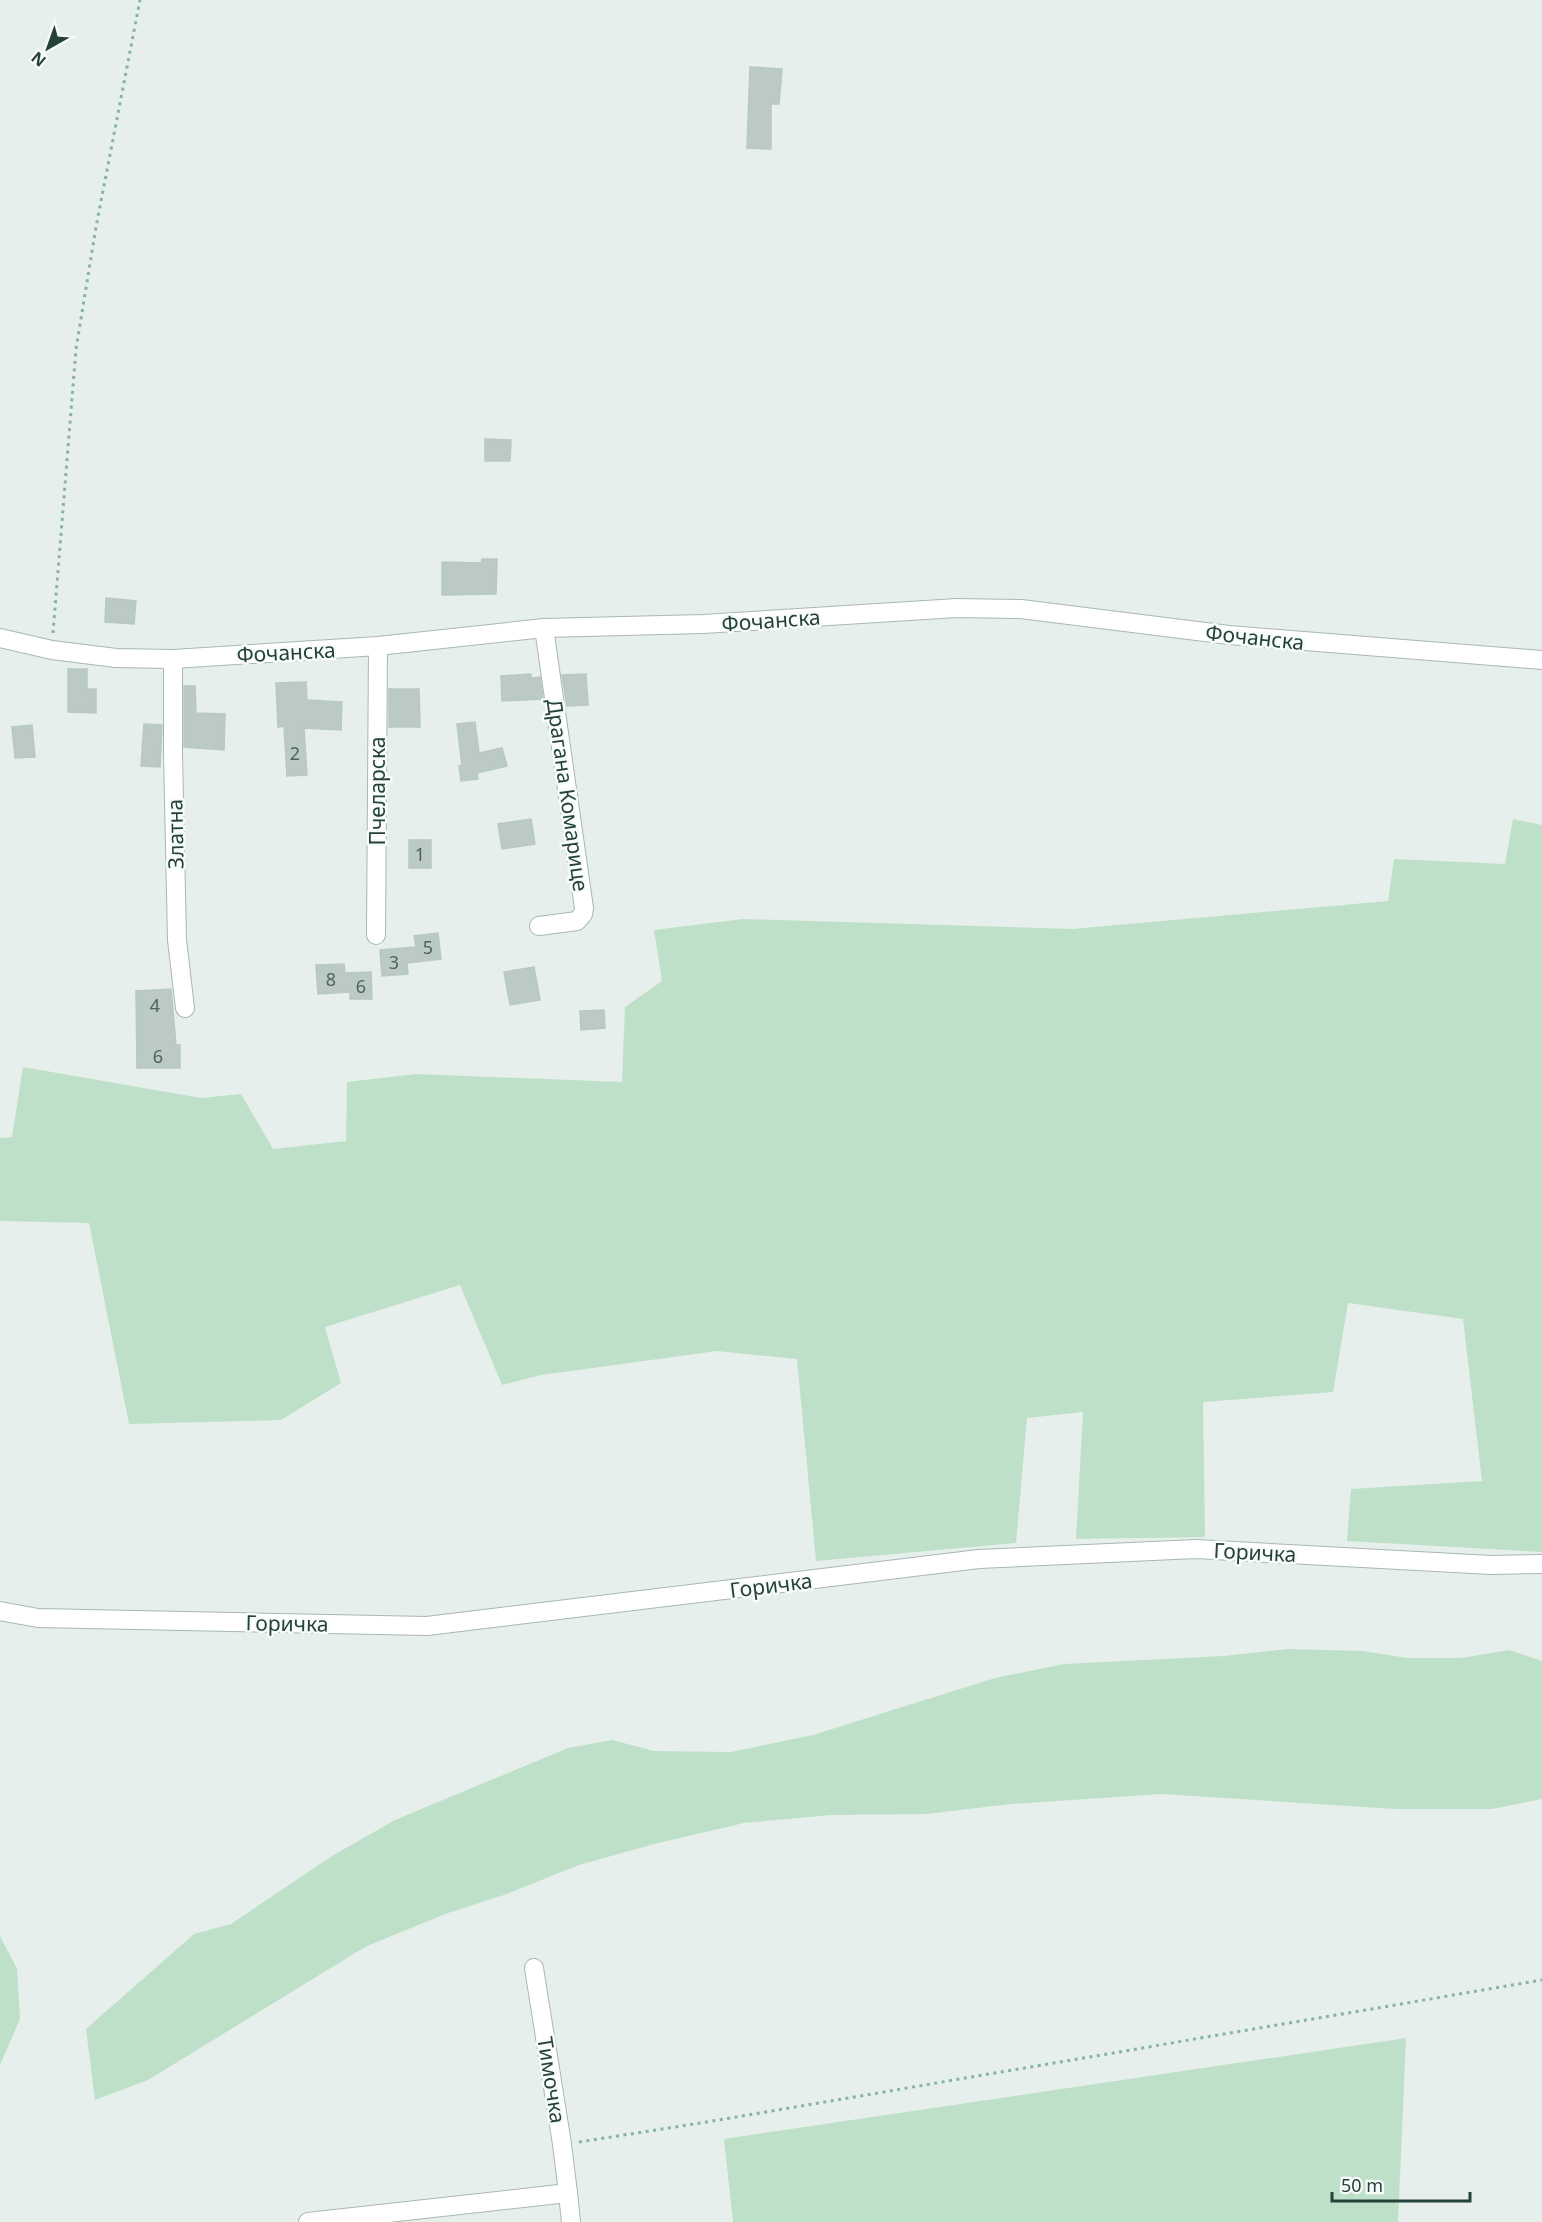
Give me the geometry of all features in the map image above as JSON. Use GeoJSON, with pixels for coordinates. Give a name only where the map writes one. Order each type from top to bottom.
{"type":"FeatureCollection","features":[{"type":"Feature","properties":{"kind":"street","name":"Фочанска"},"geometry":{"type":"LineString","coordinates":[[0,638],[52,650],[116,658],[173,659],[378,646],[544,628],[703,624],[957,608],[1021,609],[1229,635],[1542,660]]}},
{"type":"Feature","properties":{"kind":"street","name":"Драгана Комарице"},"geometry":{"type":"LineString","coordinates":[[539,926],[577,921],[583,914],[584,908],[544,628]]}},
{"type":"Feature","properties":{"kind":"street","name":"Пчеларска"},"geometry":{"type":"LineString","coordinates":[[376,935],[378,646]]}},
{"type":"Feature","properties":{"kind":"street","name":"Златна"},"geometry":{"type":"LineString","coordinates":[[173,659],[177,940],[185,1008]]}},
{"type":"Feature","properties":{"kind":"street","name":"Горичка"},"geometry":{"type":"LineString","coordinates":[[0,1611],[38,1618],[427,1626],[979,1559],[1041,1554],[1196,1548],[1491,1565],[1542,1564]]}},
{"type":"Feature","properties":{"kind":"street","name":"Тимочка"},"geometry":{"type":"LineString","coordinates":[[534,1968],[562,2144],[571,2222]]}},
{"type":"Feature","properties":{"kind":"street"},"geometry":{"type":"LineString","coordinates":[[308,2222],[567,2193]]}},
{"type":"Feature","properties":{"kind":"path"},"geometry":{"type":"LineString","coordinates":[[52,650],[76,349],[96,228],[140,0]]}},
{"type":"Feature","properties":{"kind":"path"},"geometry":{"type":"LineString","coordinates":[[562,2144],[719,2120],[1542,1980]]}},
{"type":"Feature","properties":{"kind":"green space"},"geometry":{"type":"Polygon","coordinates":[[[1513,819],[1542,825],[1542,1552],[1347,1541],[1351,1489],[1482,1481],[1463,1319],[1348,1303],[1333,1392],[1203,1402],[1205,1537],[1076,1539],[1083,1412],[1027,1418],[1016,1543],[816,1561],[797,1359],[717,1351],[541,1375],[502,1385],[460,1285],[325,1327],[341,1383],[281,1420],[129,1424],[89,1223],[0,1221],[0,1138],[12,1137],[23,1067],[201,1098],[241,1094],[273,1149],[346,1141],[347,1082],[416,1074],[622,1082],[625,1007],[662,981],[654,930],[743,919],[1072,929],[1388,901],[1394,859],[1505,864],[1513,819]]]}},
{"type":"Feature","properties":{"kind":"green space"},"geometry":{"type":"Polygon","coordinates":[[[1287,1649],[1362,1651],[1408,1658],[1461,1658],[1509,1650],[1542,1661],[1542,1799],[1492,1809],[1395,1809],[1161,1794],[1011,1804],[926,1814],[832,1815],[744,1823],[654,1844],[579,1865],[507,1894],[445,1914],[365,1947],[148,2080],[95,2100],[86,2029],[194,1934],[231,1924],[332,1856],[395,1820],[568,1748],[612,1740],[654,1751],[731,1752],[813,1735],[995,1678],[1064,1664],[1224,1656],[1287,1649]]]}},
{"type":"Feature","properties":{"kind":"green space"},"geometry":{"type":"Polygon","coordinates":[[[0,1936],[17,1969],[20,2019],[0,2065],[0,1936]]]}},
{"type":"Feature","properties":{"kind":"green space"},"geometry":{"type":"Polygon","coordinates":[[[1406,2038],[1398,2222],[733,2222],[724,2139],[1406,2038]]]}},
{"type":"Feature","properties":{"kind":"building"},"geometry":{"type":"Polygon","coordinates":[[[750,67],[782,69],[779,104],[771,104],[771,149],[747,148],[750,67]]]}},
{"type":"Feature","properties":{"kind":"building"},"geometry":{"type":"Polygon","coordinates":[[[485,439],[511,440],[510,461],[485,461],[485,439]]]}},
{"type":"Feature","properties":{"kind":"building"},"geometry":{"type":"Polygon","coordinates":[[[482,559],[497,559],[496,594],[442,595],[442,562],[481,563],[482,559]]]}},
{"type":"Feature","properties":{"kind":"building"},"geometry":{"type":"Polygon","coordinates":[[[106,598],[136,601],[134,624],[105,622],[106,598]]]}},
{"type":"Feature","properties":{"kind":"building"},"geometry":{"type":"Polygon","coordinates":[[[68,669],[87,669],[87,689],[96,689],[96,713],[68,712],[68,669]]]}},
{"type":"Feature","properties":{"kind":"building"},"geometry":{"type":"Polygon","coordinates":[[[531,674],[531,678],[540,677],[543,699],[502,701],[501,676],[531,674]]]}},
{"type":"Feature","properties":{"kind":"building"},"geometry":{"type":"Polygon","coordinates":[[[586,674],[588,705],[567,706],[562,675],[586,674]]]}},
{"type":"Feature","properties":{"kind":"building"},"geometry":{"type":"Polygon","coordinates":[[[306,682],[307,700],[342,702],[341,730],[304,728],[307,775],[287,776],[284,726],[278,727],[276,683],[306,682]]]}},
{"type":"Feature","properties":{"kind":"building"},"geometry":{"type":"Polygon","coordinates":[[[184,686],[195,686],[196,713],[225,714],[224,750],[184,747],[184,686]]]}},
{"type":"Feature","properties":{"kind":"building"},"geometry":{"type":"Polygon","coordinates":[[[389,689],[419,689],[420,727],[389,727],[389,689]]]}},
{"type":"Feature","properties":{"kind":"building"},"geometry":{"type":"Polygon","coordinates":[[[475,722],[479,753],[502,748],[507,766],[477,773],[478,779],[461,781],[459,766],[462,765],[457,724],[475,722]]]}},
{"type":"Feature","properties":{"kind":"building"},"geometry":{"type":"Polygon","coordinates":[[[144,724],[162,725],[160,767],[141,766],[144,724]]]}},
{"type":"Feature","properties":{"kind":"building"},"geometry":{"type":"Polygon","coordinates":[[[32,725],[35,757],[15,758],[12,727],[32,725]]]}},
{"type":"Feature","properties":{"kind":"building"},"geometry":{"type":"Polygon","coordinates":[[[531,819],[535,844],[502,849],[498,824],[531,819]]]}},
{"type":"Feature","properties":{"kind":"building"},"geometry":{"type":"Polygon","coordinates":[[[409,840],[431,840],[431,868],[409,868],[409,840]]]}},
{"type":"Feature","properties":{"kind":"building"},"geometry":{"type":"Polygon","coordinates":[[[438,933],[441,959],[407,963],[408,974],[382,976],[380,950],[416,947],[414,936],[438,933]]]}},
{"type":"Feature","properties":{"kind":"building"},"geometry":{"type":"Polygon","coordinates":[[[344,964],[345,973],[371,972],[372,999],[350,999],[350,992],[318,994],[316,965],[344,964]]]}},
{"type":"Feature","properties":{"kind":"building"},"geometry":{"type":"Polygon","coordinates":[[[534,967],[540,1000],[510,1005],[504,972],[534,967]]]}},
{"type":"Feature","properties":{"kind":"building"},"geometry":{"type":"Polygon","coordinates":[[[171,989],[176,1045],[180,1045],[180,1068],[137,1068],[136,991],[171,989]]]}},
{"type":"Feature","properties":{"kind":"building"},"geometry":{"type":"Polygon","coordinates":[[[604,1010],[605,1028],[581,1030],[580,1011],[604,1010]]]}}]}
